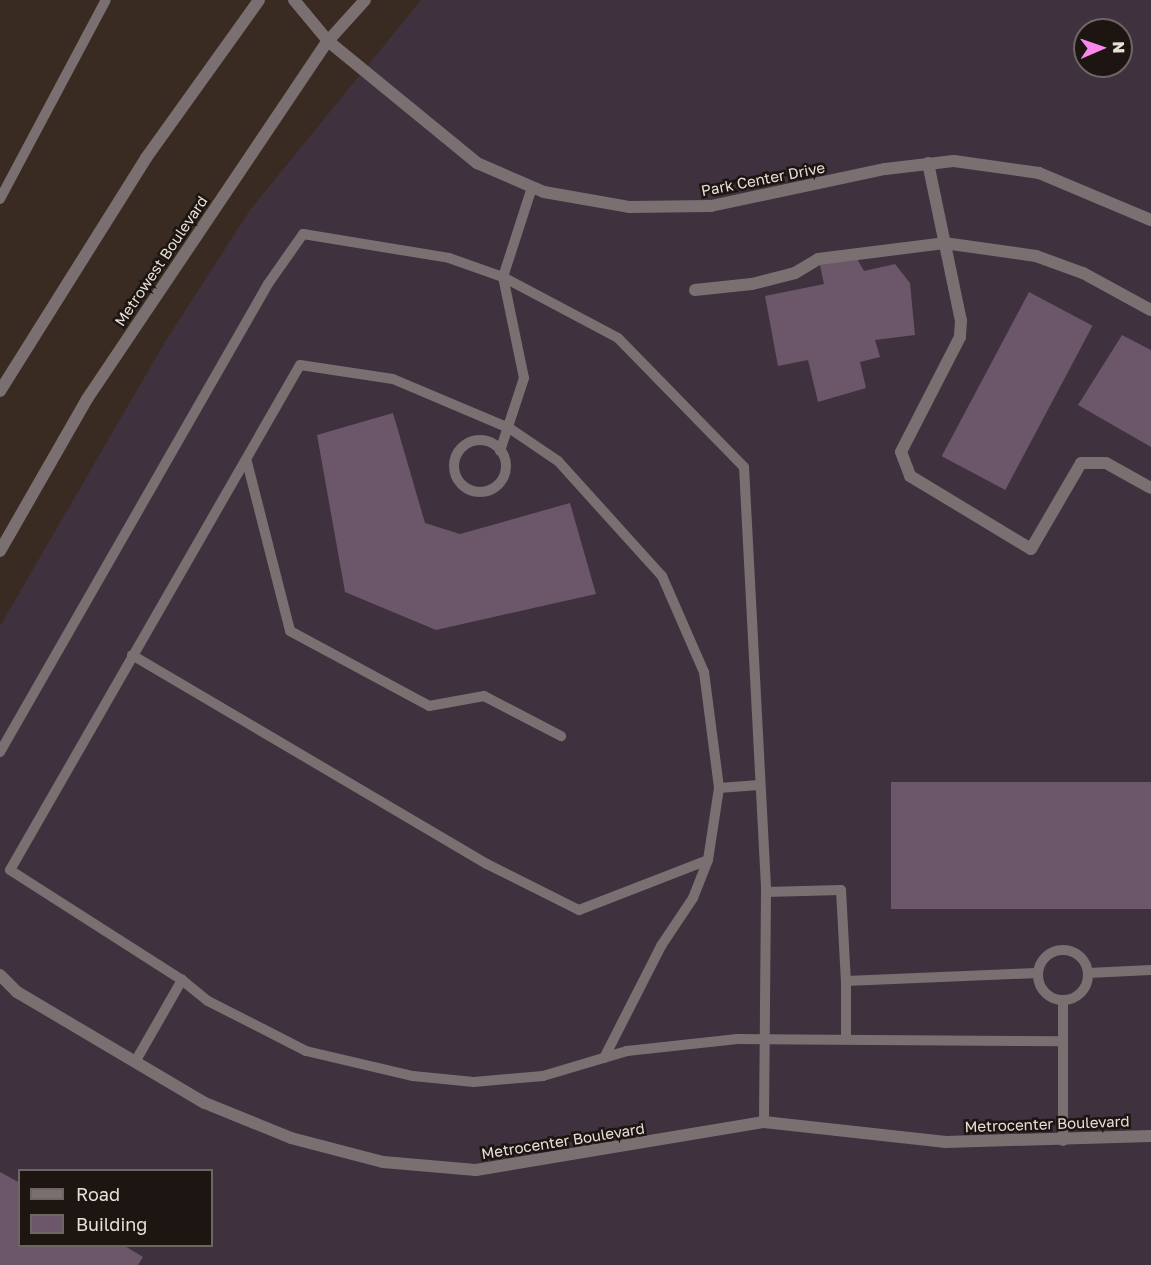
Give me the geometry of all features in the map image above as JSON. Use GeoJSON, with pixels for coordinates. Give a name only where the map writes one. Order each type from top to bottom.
{"type":"FeatureCollection","features":[{"type":"Feature","properties":{"kind":"street"},"geometry":{"type":"LineString","coordinates":[[0,391],[139,168],[259,0]]}},
{"type":"Feature","properties":{"kind":"street","name":"Park Center Drive"},"geometry":{"type":"LineString","coordinates":[[294,0],[328,41],[477,163],[532,187],[628,207],[711,206],[928,163],[954,161],[1039,173],[1151,220]]}},
{"type":"Feature","properties":{"kind":"street","name":"Metrowest Boulevard"},"geometry":{"type":"LineString","coordinates":[[0,551],[87,399],[328,41],[365,0]]}},
{"type":"Feature","properties":{"kind":"street"},"geometry":{"type":"LineString","coordinates":[[928,163],[960,337],[906,437],[902,465],[910,476],[1031,549],[1082,463],[1106,463],[1151,488]]}},
{"type":"Feature","properties":{"kind":"street"},"geometry":{"type":"LineString","coordinates":[[695,290],[763,281],[795,273],[818,259],[944,243],[1036,256],[1083,273],[1151,310]]}},
{"type":"Feature","properties":{"kind":"street","name":"Metrocenter Boulevard"},"geometry":{"type":"LineString","coordinates":[[0,975],[17,992],[205,1103],[286,1136],[383,1162],[476,1170],[764,1122],[946,1142],[1063,1141],[1151,1136]]}},
{"type":"Feature","properties":{"kind":"street","name":"Metrocenter Boulevard"},"geometry":{"type":"LineString","coordinates":[[0,988],[17,992]]}},
{"type":"Feature","properties":{"kind":"lane"},"geometry":{"type":"LineString","coordinates":[[0,198],[105,0]]}},
{"type":"Feature","properties":{"kind":"lane"},"geometry":{"type":"LineString","coordinates":[[500,451],[487,441],[469,442],[454,462],[457,479],[470,490],[494,488],[505,467],[500,451],[524,378],[503,278],[532,187]]}},
{"type":"Feature","properties":{"kind":"lane"},"geometry":{"type":"LineString","coordinates":[[0,752],[268,284],[303,234],[449,258],[503,278],[618,338],[744,467],[766,892],[768,1038],[764,1122]]}},
{"type":"Feature","properties":{"kind":"lane"},"geometry":{"type":"LineString","coordinates":[[10,870],[132,656],[247,462],[300,365],[393,379],[509,428],[558,462],[662,576],[705,672],[719,788],[708,860],[604,1058]]}},
{"type":"Feature","properties":{"kind":"lane"},"geometry":{"type":"LineString","coordinates":[[247,462],[290,631],[429,706],[484,696],[561,736]]}},
{"type":"Feature","properties":{"kind":"lane"},"geometry":{"type":"LineString","coordinates":[[132,656],[488,864],[579,910],[708,860]]}},
{"type":"Feature","properties":{"kind":"lane"},"geometry":{"type":"LineString","coordinates":[[719,788],[759,785]]}},
{"type":"Feature","properties":{"kind":"lane"},"geometry":{"type":"LineString","coordinates":[[0,862],[182,980],[208,1001],[306,1051],[413,1076],[474,1082],[543,1076],[604,1058],[768,1038],[1062,1041]]}},
{"type":"Feature","properties":{"kind":"lane"},"geometry":{"type":"LineString","coordinates":[[766,892],[841,890],[846,981],[846,1039]]}},
{"type":"Feature","properties":{"kind":"lane"},"geometry":{"type":"LineString","coordinates":[[1068,950],[1082,958],[1088,974],[1078,995],[1063,1000],[1042,989],[1038,973],[1051,953],[1068,950]]}},
{"type":"Feature","properties":{"kind":"lane"},"geometry":{"type":"LineString","coordinates":[[1088,974],[1151,970]]}},
{"type":"Feature","properties":{"kind":"lane"},"geometry":{"type":"LineString","coordinates":[[846,981],[1038,973]]}},
{"type":"Feature","properties":{"kind":"lane"},"geometry":{"type":"LineString","coordinates":[[135,1062],[182,980]]}},
{"type":"Feature","properties":{"kind":"lane"},"geometry":{"type":"LineString","coordinates":[[1063,1000],[1063,1141]]}},
{"type":"Feature","properties":{"kind":"shaded area"},"geometry":{"type":"Polygon","coordinates":[[[421,0],[1151,0],[1151,1265],[0,1265],[0,626],[165,342],[250,210],[421,0]]]}},
{"type":"Feature","properties":{"kind":"building"},"geometry":{"type":"Polygon","coordinates":[[[856,257],[864,271],[895,264],[910,283],[915,335],[875,340],[880,357],[860,362],[866,388],[818,402],[808,360],[778,366],[765,296],[824,284],[819,261],[856,257]]]}},
{"type":"Feature","properties":{"kind":"building"},"geometry":{"type":"Polygon","coordinates":[[[1029,292],[1093,326],[1005,490],[942,456],[1029,292]]]}},
{"type":"Feature","properties":{"kind":"building"},"geometry":{"type":"Polygon","coordinates":[[[1122,335],[1151,350],[1151,447],[1078,405],[1122,335]]]}},
{"type":"Feature","properties":{"kind":"building"},"geometry":{"type":"Polygon","coordinates":[[[393,413],[425,523],[460,534],[570,503],[596,594],[436,630],[345,592],[317,435],[393,413]]]}},
{"type":"Feature","properties":{"kind":"building"},"geometry":{"type":"Polygon","coordinates":[[[891,782],[1151,782],[1151,909],[891,909],[891,782]]]}},
{"type":"Feature","properties":{"kind":"building"},"geometry":{"type":"Polygon","coordinates":[[[0,1172],[18,1182],[18,1247],[127,1247],[143,1257],[138,1265],[0,1265],[0,1172]]]}}]}
